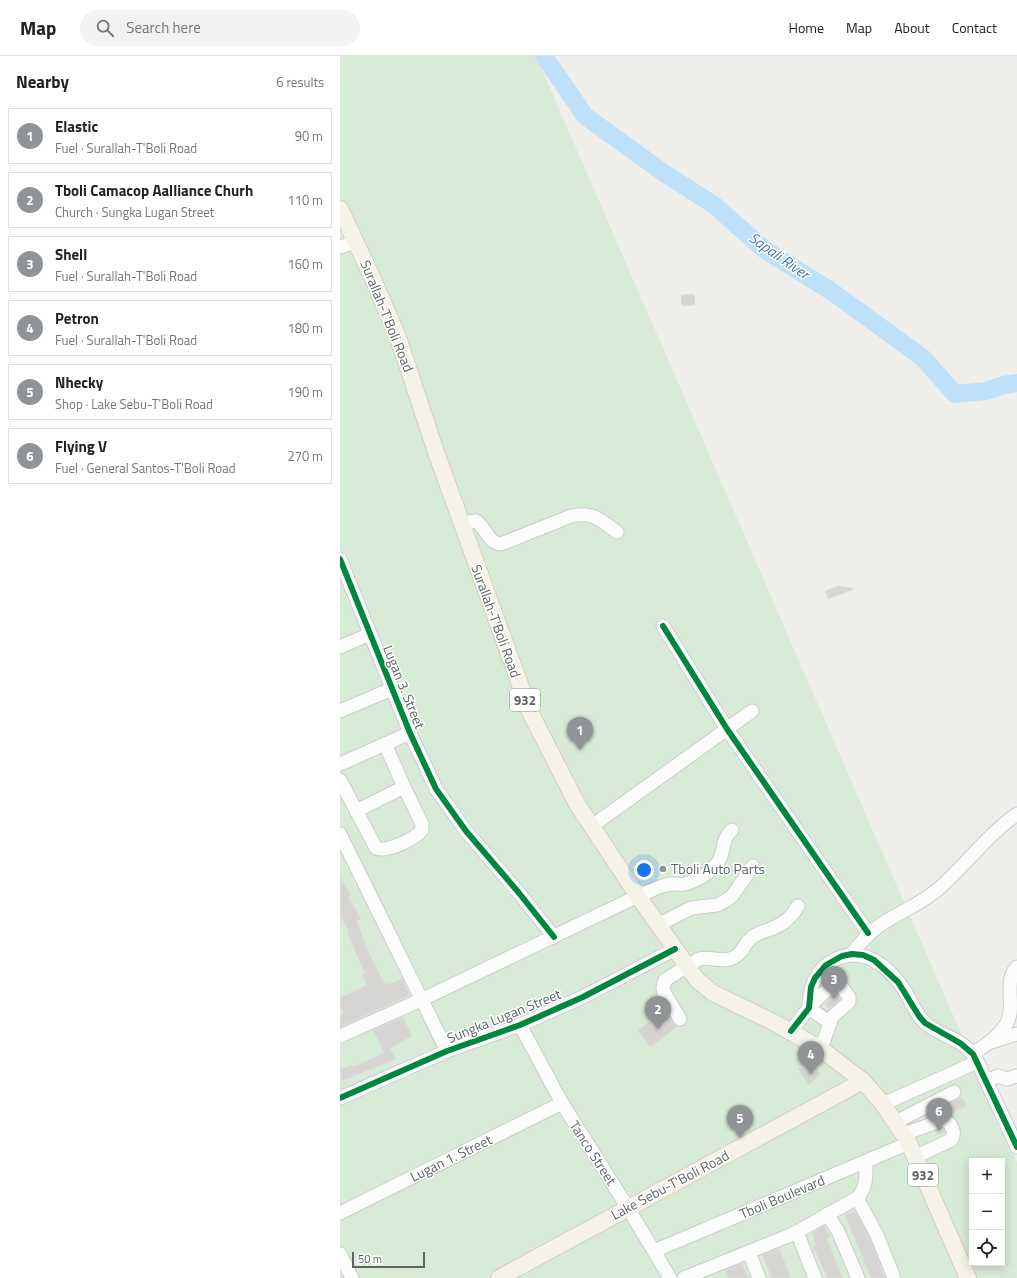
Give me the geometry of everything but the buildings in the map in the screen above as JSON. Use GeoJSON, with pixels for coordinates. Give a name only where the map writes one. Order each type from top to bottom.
{"type":"FeatureCollection","features":[{"type":"Feature","properties":{"kind":"main road","name":"Surallah-T'Boli Road"},"geometry":{"type":"LineString","coordinates":[[340,209],[374,278],[398,337],[462,523],[530,712],[550,754],[592,826],[638,896],[697,980],[713,993],[791,1031],[821,1049],[863,1081]]}},
{"type":"Feature","properties":{"kind":"main road","name":"932"},"geometry":{"type":"LineString","coordinates":[[863,1081],[883,1104],[906,1139],[968,1278]]}},
{"type":"Feature","properties":{"kind":"main road","name":"Lake Sebu-T'Boli Road"},"geometry":{"type":"LineString","coordinates":[[499,1278],[863,1081]]}},
{"type":"Feature","properties":{"kind":"street"},"geometry":{"type":"LineString","coordinates":[[340,247],[356,242]]}},
{"type":"Feature","properties":{"kind":"street"},"geometry":{"type":"LineString","coordinates":[[462,523],[476,521],[496,544],[502,544],[582,513],[596,517],[617,532]]}},
{"type":"Feature","properties":{"kind":"street","name":"Lugan 3. Street"},"geometry":{"type":"LineString","coordinates":[[340,559],[410,733],[436,789],[457,819],[554,936]]}},
{"type":"Feature","properties":{"kind":"street"},"geometry":{"type":"LineString","coordinates":[[662,626],[727,728],[868,933]]}},
{"type":"Feature","properties":{"kind":"street"},"geometry":{"type":"LineString","coordinates":[[340,647],[370,634]]}},
{"type":"Feature","properties":{"kind":"street"},"geometry":{"type":"LineString","coordinates":[[340,711],[392,689]]}},
{"type":"Feature","properties":{"kind":"street"},"geometry":{"type":"LineString","coordinates":[[592,826],[727,728],[752,712]]}},
{"type":"Feature","properties":{"kind":"street"},"geometry":{"type":"LineString","coordinates":[[340,764],[410,733]]}},
{"type":"Feature","properties":{"kind":"street"},"geometry":{"type":"LineString","coordinates":[[340,780],[376,848],[379,850],[388,849],[416,836],[422,830],[422,824],[384,744]]}},
{"type":"Feature","properties":{"kind":"street"},"geometry":{"type":"LineString","coordinates":[[356,811],[404,787]]}},
{"type":"Feature","properties":{"kind":"street"},"geometry":{"type":"LineString","coordinates":[[809,1008],[811,987],[820,971],[835,960],[852,954],[868,933],[885,920],[936,890],[990,836],[1017,814]]}},
{"type":"Feature","properties":{"kind":"street"},"geometry":{"type":"LineString","coordinates":[[340,1036],[423,1000],[638,896],[664,885],[683,884],[701,876],[715,866],[720,859],[724,841],[732,830]]}},
{"type":"Feature","properties":{"kind":"street"},"geometry":{"type":"LineString","coordinates":[[340,834],[447,1051]]}},
{"type":"Feature","properties":{"kind":"street"},"geometry":{"type":"LineString","coordinates":[[658,925],[691,908],[717,905],[725,901],[732,896],[753,866]]}},
{"type":"Feature","properties":{"kind":"street"},"geometry":{"type":"LineString","coordinates":[[680,1019],[662,988],[665,980],[705,957],[721,960],[738,955],[744,950],[751,938],[779,926],[793,915],[798,906]]}},
{"type":"Feature","properties":{"kind":"street","name":"Sungka Lugan Street"},"geometry":{"type":"LineString","coordinates":[[340,1098],[447,1051],[520,1025],[583,997],[675,949]]}},
{"type":"Feature","properties":{"kind":"street"},"geometry":{"type":"LineString","coordinates":[[852,954],[868,958],[883,968],[898,982],[925,1023],[960,1043],[975,1058],[1017,1146]]}},
{"type":"Feature","properties":{"kind":"street"},"geometry":{"type":"LineString","coordinates":[[883,1104],[975,1058],[991,1042],[1007,1022],[1014,1004],[1010,978],[1013,970],[1017,966]]}},
{"type":"Feature","properties":{"kind":"street"},"geometry":{"type":"LineString","coordinates":[[791,1031],[821,995],[837,986],[842,987],[849,997],[849,1003],[835,1014],[830,1022],[821,1049]]}},
{"type":"Feature","properties":{"kind":"street"},"geometry":{"type":"LineString","coordinates":[[809,1008],[830,1022]]}},
{"type":"Feature","properties":{"kind":"street","name":"Tanco Street"},"geometry":{"type":"LineString","coordinates":[[520,1025],[562,1103],[670,1278]]}},
{"type":"Feature","properties":{"kind":"street"},"geometry":{"type":"LineString","coordinates":[[991,1042],[1017,1034]]}},
{"type":"Feature","properties":{"kind":"street"},"geometry":{"type":"LineString","coordinates":[[986,1081],[998,1076],[1007,1080],[1017,1076]]}},
{"type":"Feature","properties":{"kind":"street","name":"Tboli Boulevard"},"geometry":{"type":"LineString","coordinates":[[654,1251],[866,1162],[906,1139],[954,1092]]}},
{"type":"Feature","properties":{"kind":"street","name":"Lugan 1. Street"},"geometry":{"type":"LineString","coordinates":[[340,1213],[562,1103]]}},
{"type":"Feature","properties":{"kind":"street"},"geometry":{"type":"LineString","coordinates":[[684,1278],[715,1272],[749,1252],[796,1232],[852,1201],[863,1190],[866,1183],[866,1162]]}},
{"type":"Feature","properties":{"kind":"street"},"geometry":{"type":"LineString","coordinates":[[838,1231],[852,1201]]}},
{"type":"Feature","properties":{"kind":"street"},"geometry":{"type":"LineString","coordinates":[[852,1201],[877,1235],[894,1278]]}},
{"type":"Feature","properties":{"kind":"street"},"geometry":{"type":"LineString","coordinates":[[827,1214],[838,1231],[858,1278]]}},
{"type":"Feature","properties":{"kind":"street"},"geometry":{"type":"LineString","coordinates":[[796,1232],[815,1278]]}},
{"type":"Feature","properties":{"kind":"street"},"geometry":{"type":"LineString","coordinates":[[749,1252],[759,1278]]}},
{"type":"Feature","properties":{"kind":"street"},"geometry":{"type":"LineString","coordinates":[[340,1254],[352,1278]]}},
{"type":"Feature","properties":{"kind":"green space"},"geometry":{"type":"Polygon","coordinates":[[[340,56],[536,56],[1017,1162],[1017,1278],[340,1278],[340,56]]]}},
{"type":"Feature","properties":{"kind":"waterway","name":"Sapali River"},"geometry":{"type":"LineString","coordinates":[[544,56],[585,116],[664,173],[714,205],[765,250],[831,291],[923,358],[955,394],[986,391],[1004,385],[1017,383]]}},
{"type":"Feature","properties":{"kind":"cycle path"},"geometry":{"type":"LineString","coordinates":[[340,559],[410,733],[436,789],[466,831],[554,937]]}},
{"type":"Feature","properties":{"kind":"cycle path"},"geometry":{"type":"LineString","coordinates":[[663,626],[727,729],[868,933]]}},
{"type":"Feature","properties":{"kind":"cycle path"},"geometry":{"type":"LineString","coordinates":[[340,1098],[447,1051],[520,1025],[583,997],[675,949]]}},
{"type":"Feature","properties":{"kind":"cycle path"},"geometry":{"type":"LineString","coordinates":[[791,1031],[809,1008],[811,987],[815,978],[826,965],[842,956],[852,954],[863,955],[874,960],[898,982],[925,1023],[960,1043],[973,1054],[1017,1147]]}},
{"type":"Feature","properties":{"kind":"place","name":"Elastic"},"geometry":{"type":"Point","coordinates":[580,750]}},
{"type":"Feature","properties":{"kind":"place","name":"Tboli Auto Parts"},"geometry":{"type":"Point","coordinates":[663,869]}},
{"type":"Feature","properties":{"kind":"place","name":"Shell"},"geometry":{"type":"Point","coordinates":[834,999]}},
{"type":"Feature","properties":{"kind":"place","name":"Tboli Camacop Aalliance Churh"},"geometry":{"type":"Point","coordinates":[658,1029]}},
{"type":"Feature","properties":{"kind":"place","name":"Petron"},"geometry":{"type":"Point","coordinates":[811,1074]}},
{"type":"Feature","properties":{"kind":"place","name":"Flying V"},"geometry":{"type":"Point","coordinates":[939,1131]}},
{"type":"Feature","properties":{"kind":"place","name":"Nhecky"},"geometry":{"type":"Point","coordinates":[740,1138]}}]}
